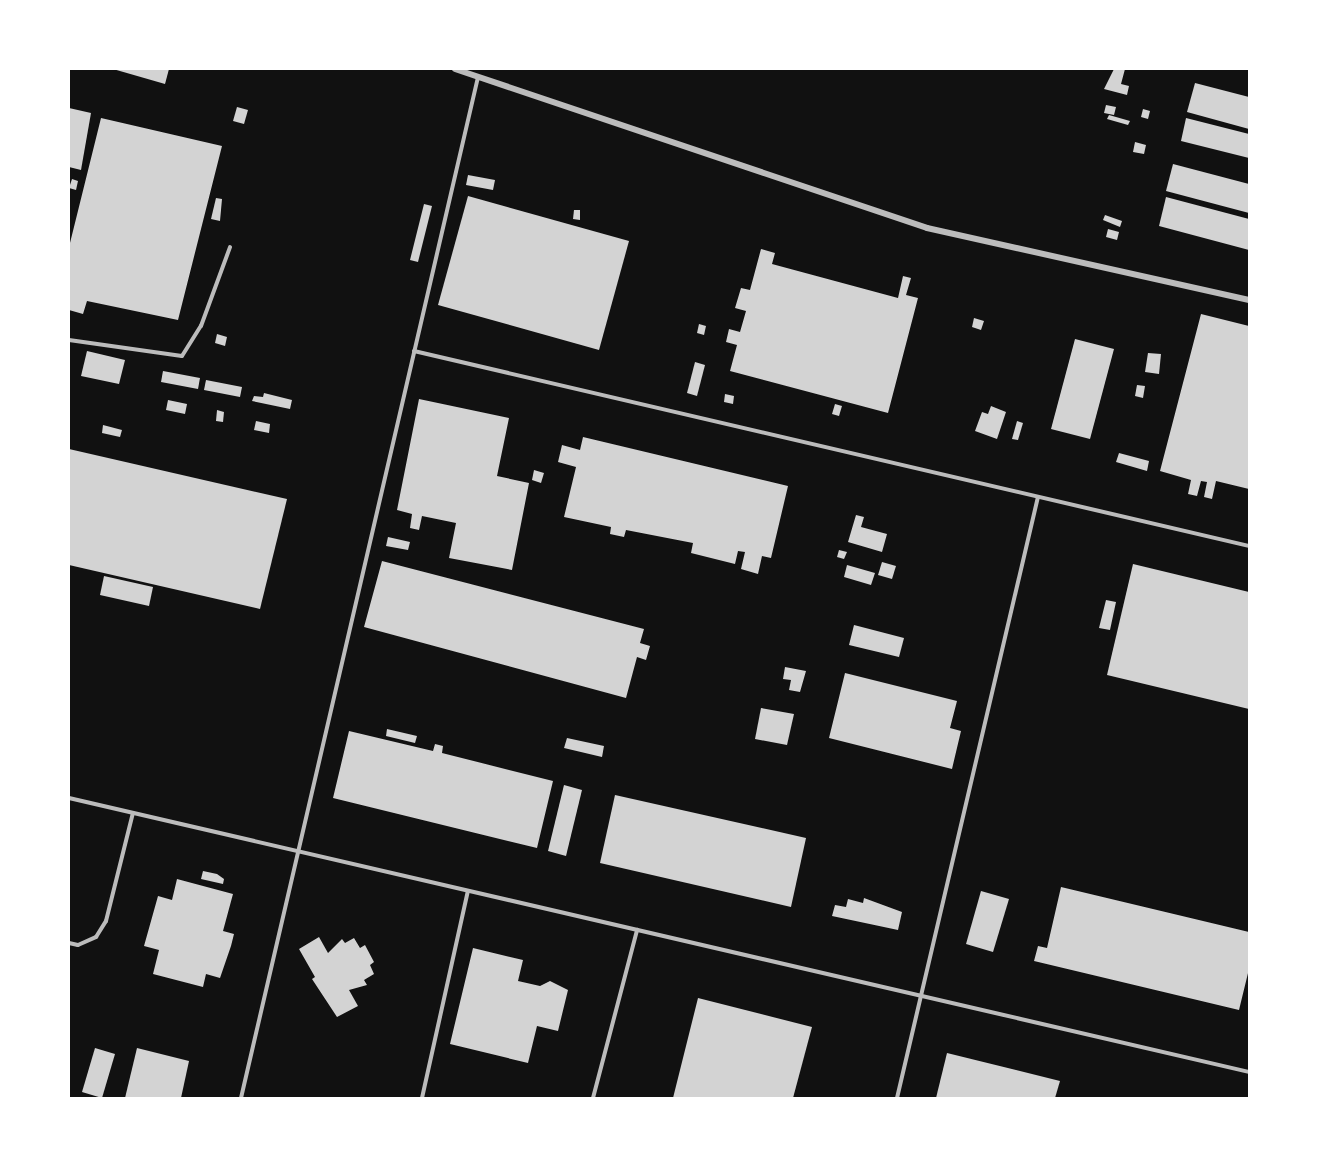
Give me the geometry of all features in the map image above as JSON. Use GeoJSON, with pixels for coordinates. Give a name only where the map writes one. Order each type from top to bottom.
{"type":"FeatureCollection","features":[{"type":"Feature","properties":{"kind":"street"},"geometry":{"type":"LineString","coordinates":[[455,69],[927,228],[1249,300]]}},
{"type":"Feature","properties":{"kind":"lane"},"geometry":{"type":"LineString","coordinates":[[242,1098],[478,77]]}},
{"type":"Feature","properties":{"kind":"lane"},"geometry":{"type":"LineString","coordinates":[[69,340],[182,356],[201,326],[230,247]]}},
{"type":"Feature","properties":{"kind":"lane"},"geometry":{"type":"LineString","coordinates":[[414,351],[1249,546]]}},
{"type":"Feature","properties":{"kind":"lane"},"geometry":{"type":"LineString","coordinates":[[897,1098],[1038,497]]}},
{"type":"Feature","properties":{"kind":"lane"},"geometry":{"type":"LineString","coordinates":[[69,798],[1249,1071]]}},
{"type":"Feature","properties":{"kind":"lane"},"geometry":{"type":"LineString","coordinates":[[69,943],[78,945],[96,937],[106,921],[133,813]]}},
{"type":"Feature","properties":{"kind":"lane"},"geometry":{"type":"LineString","coordinates":[[422,1098],[468,891]]}},
{"type":"Feature","properties":{"kind":"lane"},"geometry":{"type":"LineString","coordinates":[[593,1098],[637,930]]}},
{"type":"Feature","properties":{"kind":"building"},"geometry":{"type":"Polygon","coordinates":[[[113,69],[169,69],[165,84],[113,69]]]}},
{"type":"Feature","properties":{"kind":"building"},"geometry":{"type":"Polygon","coordinates":[[[1114,69],[1125,69],[1121,84],[1129,86],[1127,95],[1104,89],[1114,69]]]}},
{"type":"Feature","properties":{"kind":"building"},"geometry":{"type":"Polygon","coordinates":[[[1195,83],[1249,97],[1249,129],[1187,112],[1195,83]]]}},
{"type":"Feature","properties":{"kind":"building"},"geometry":{"type":"Polygon","coordinates":[[[1106,105],[1116,107],[1114,115],[1104,113],[1106,105]]]}},
{"type":"Feature","properties":{"kind":"building"},"geometry":{"type":"Polygon","coordinates":[[[237,107],[248,110],[244,124],[233,121],[237,107]]]}},
{"type":"Feature","properties":{"kind":"building"},"geometry":{"type":"Polygon","coordinates":[[[69,108],[91,113],[81,170],[69,167],[69,108]]]}},
{"type":"Feature","properties":{"kind":"building"},"geometry":{"type":"Polygon","coordinates":[[[1143,109],[1150,111],[1148,119],[1141,117],[1143,109]]]}},
{"type":"Feature","properties":{"kind":"building"},"geometry":{"type":"Polygon","coordinates":[[[1109,115],[1130,121],[1128,125],[1107,119],[1109,115]]]}},
{"type":"Feature","properties":{"kind":"building"},"geometry":{"type":"Polygon","coordinates":[[[101,118],[222,146],[178,320],[87,301],[83,314],[69,310],[69,247],[101,118]]]}},
{"type":"Feature","properties":{"kind":"building"},"geometry":{"type":"Polygon","coordinates":[[[1186,118],[1249,134],[1249,158],[1181,141],[1186,118]]]}},
{"type":"Feature","properties":{"kind":"building"},"geometry":{"type":"Polygon","coordinates":[[[1135,142],[1146,145],[1144,154],[1133,152],[1135,142]]]}},
{"type":"Feature","properties":{"kind":"building"},"geometry":{"type":"Polygon","coordinates":[[[1173,164],[1249,184],[1249,213],[1166,191],[1173,164]]]}},
{"type":"Feature","properties":{"kind":"building"},"geometry":{"type":"Polygon","coordinates":[[[468,175],[495,180],[493,190],[466,185],[468,175]]]}},
{"type":"Feature","properties":{"kind":"building"},"geometry":{"type":"Polygon","coordinates":[[[72,179],[78,181],[76,190],[69,188],[72,179]]]}},
{"type":"Feature","properties":{"kind":"building"},"geometry":{"type":"Polygon","coordinates":[[[468,196],[629,241],[599,350],[438,305],[468,196]]]}},
{"type":"Feature","properties":{"kind":"building"},"geometry":{"type":"Polygon","coordinates":[[[1166,197],[1249,219],[1249,250],[1159,226],[1166,197]]]}},
{"type":"Feature","properties":{"kind":"building"},"geometry":{"type":"Polygon","coordinates":[[[216,198],[222,199],[220,221],[211,219],[216,198]]]}},
{"type":"Feature","properties":{"kind":"building"},"geometry":{"type":"Polygon","coordinates":[[[424,204],[432,206],[418,262],[410,260],[424,204]]]}},
{"type":"Feature","properties":{"kind":"building"},"geometry":{"type":"Polygon","coordinates":[[[574,210],[580,210],[580,220],[573,219],[574,210]]]}},
{"type":"Feature","properties":{"kind":"building"},"geometry":{"type":"Polygon","coordinates":[[[1105,215],[1122,221],[1120,227],[1103,220],[1105,215]]]}},
{"type":"Feature","properties":{"kind":"building"},"geometry":{"type":"Polygon","coordinates":[[[1108,229],[1119,232],[1117,240],[1106,237],[1108,229]]]}},
{"type":"Feature","properties":{"kind":"building"},"geometry":{"type":"Polygon","coordinates":[[[761,249],[775,253],[772,264],[898,298],[903,276],[911,278],[906,295],[918,298],[888,413],[730,371],[737,345],[726,342],[729,329],[740,332],[746,311],[735,308],[741,288],[750,290],[761,249]]]}},
{"type":"Feature","properties":{"kind":"building"},"geometry":{"type":"Polygon","coordinates":[[[1201,314],[1249,326],[1249,489],[1216,481],[1212,499],[1204,497],[1207,482],[1201,481],[1197,496],[1188,494],[1191,480],[1160,471],[1201,314]]]}},
{"type":"Feature","properties":{"kind":"building"},"geometry":{"type":"Polygon","coordinates":[[[974,318],[984,321],[981,330],[972,327],[974,318]]]}},
{"type":"Feature","properties":{"kind":"building"},"geometry":{"type":"Polygon","coordinates":[[[699,324],[706,326],[704,335],[697,333],[699,324]]]}},
{"type":"Feature","properties":{"kind":"building"},"geometry":{"type":"Polygon","coordinates":[[[217,334],[227,337],[225,346],[215,343],[217,334]]]}},
{"type":"Feature","properties":{"kind":"building"},"geometry":{"type":"Polygon","coordinates":[[[1075,339],[1114,349],[1090,439],[1051,429],[1075,339]]]}},
{"type":"Feature","properties":{"kind":"building"},"geometry":{"type":"Polygon","coordinates":[[[87,351],[125,360],[119,384],[81,376],[87,351]]]}},
{"type":"Feature","properties":{"kind":"building"},"geometry":{"type":"Polygon","coordinates":[[[1148,353],[1161,354],[1159,374],[1145,372],[1148,353]]]}},
{"type":"Feature","properties":{"kind":"building"},"geometry":{"type":"Polygon","coordinates":[[[695,362],[705,365],[697,396],[687,393],[695,362]]]}},
{"type":"Feature","properties":{"kind":"building"},"geometry":{"type":"Polygon","coordinates":[[[163,371],[200,378],[198,389],[161,382],[163,371]]]}},
{"type":"Feature","properties":{"kind":"building"},"geometry":{"type":"Polygon","coordinates":[[[206,380],[242,387],[240,397],[204,390],[206,380]]]}},
{"type":"Feature","properties":{"kind":"building"},"geometry":{"type":"Polygon","coordinates":[[[1137,385],[1145,386],[1143,398],[1135,396],[1137,385]]]}},
{"type":"Feature","properties":{"kind":"building"},"geometry":{"type":"Polygon","coordinates":[[[264,393],[292,400],[290,409],[252,401],[254,396],[263,397],[264,393]]]}},
{"type":"Feature","properties":{"kind":"building"},"geometry":{"type":"Polygon","coordinates":[[[725,394],[734,396],[733,404],[724,402],[725,394]]]}},
{"type":"Feature","properties":{"kind":"building"},"geometry":{"type":"Polygon","coordinates":[[[419,399],[509,418],[497,476],[529,483],[512,570],[449,558],[456,523],[422,516],[419,530],[410,528],[412,514],[397,510],[419,399]]]}},
{"type":"Feature","properties":{"kind":"building"},"geometry":{"type":"Polygon","coordinates":[[[168,400],[187,404],[185,414],[166,410],[168,400]]]}},
{"type":"Feature","properties":{"kind":"building"},"geometry":{"type":"Polygon","coordinates":[[[835,404],[842,406],[839,416],[832,414],[835,404]]]}},
{"type":"Feature","properties":{"kind":"building"},"geometry":{"type":"Polygon","coordinates":[[[991,406],[1006,412],[997,439],[975,431],[982,412],[988,414],[991,406]]]}},
{"type":"Feature","properties":{"kind":"building"},"geometry":{"type":"Polygon","coordinates":[[[217,410],[224,412],[223,422],[216,421],[217,410]]]}},
{"type":"Feature","properties":{"kind":"building"},"geometry":{"type":"Polygon","coordinates":[[[256,421],[270,424],[269,433],[254,430],[256,421]]]}},
{"type":"Feature","properties":{"kind":"building"},"geometry":{"type":"Polygon","coordinates":[[[1017,421],[1023,423],[1018,440],[1012,439],[1017,421]]]}},
{"type":"Feature","properties":{"kind":"building"},"geometry":{"type":"Polygon","coordinates":[[[103,425],[122,430],[120,437],[102,433],[103,425]]]}},
{"type":"Feature","properties":{"kind":"building"},"geometry":{"type":"Polygon","coordinates":[[[583,437],[788,486],[771,558],[762,556],[758,574],[741,569],[745,552],[738,551],[735,564],[691,553],[693,543],[626,530],[624,537],[610,534],[611,527],[564,517],[576,467],[558,462],[562,445],[580,450],[583,437]]]}},
{"type":"Feature","properties":{"kind":"building"},"geometry":{"type":"Polygon","coordinates":[[[69,449],[287,499],[260,609],[69,565],[69,449]]]}},
{"type":"Feature","properties":{"kind":"building"},"geometry":{"type":"Polygon","coordinates":[[[1119,453],[1149,461],[1147,471],[1116,462],[1119,453]]]}},
{"type":"Feature","properties":{"kind":"building"},"geometry":{"type":"Polygon","coordinates":[[[534,470],[544,473],[541,483],[532,480],[534,470]]]}},
{"type":"Feature","properties":{"kind":"building"},"geometry":{"type":"Polygon","coordinates":[[[856,515],[864,517],[861,527],[887,534],[882,552],[848,542],[856,515]]]}},
{"type":"Feature","properties":{"kind":"building"},"geometry":{"type":"Polygon","coordinates":[[[388,537],[410,542],[408,550],[386,546],[388,537]]]}},
{"type":"Feature","properties":{"kind":"building"},"geometry":{"type":"Polygon","coordinates":[[[839,550],[847,552],[844,559],[837,557],[839,550]]]}},
{"type":"Feature","properties":{"kind":"building"},"geometry":{"type":"Polygon","coordinates":[[[382,561],[644,629],[640,643],[650,646],[646,660],[637,657],[626,698],[364,627],[382,561]]]}},
{"type":"Feature","properties":{"kind":"building"},"geometry":{"type":"Polygon","coordinates":[[[882,562],[896,566],[892,579],[878,575],[882,562]]]}},
{"type":"Feature","properties":{"kind":"building"},"geometry":{"type":"Polygon","coordinates":[[[1133,564],[1249,592],[1249,709],[1107,675],[1133,564]]]}},
{"type":"Feature","properties":{"kind":"building"},"geometry":{"type":"Polygon","coordinates":[[[847,565],[875,573],[871,585],[844,577],[847,565]]]}},
{"type":"Feature","properties":{"kind":"building"},"geometry":{"type":"Polygon","coordinates":[[[104,576],[153,587],[149,606],[100,595],[104,576]]]}},
{"type":"Feature","properties":{"kind":"building"},"geometry":{"type":"Polygon","coordinates":[[[1106,600],[1116,602],[1110,630],[1099,628],[1106,600]]]}},
{"type":"Feature","properties":{"kind":"building"},"geometry":{"type":"Polygon","coordinates":[[[854,625],[904,638],[899,657],[849,645],[854,625]]]}},
{"type":"Feature","properties":{"kind":"building"},"geometry":{"type":"Polygon","coordinates":[[[785,667],[806,671],[800,692],[789,690],[791,680],[783,679],[785,667]]]}},
{"type":"Feature","properties":{"kind":"building"},"geometry":{"type":"Polygon","coordinates":[[[845,673],[957,701],[950,728],[961,731],[952,769],[829,738],[845,673]]]}},
{"type":"Feature","properties":{"kind":"building"},"geometry":{"type":"Polygon","coordinates":[[[761,708],[794,714],[787,745],[755,739],[761,708]]]}},
{"type":"Feature","properties":{"kind":"building"},"geometry":{"type":"Polygon","coordinates":[[[387,729],[417,736],[415,743],[386,736],[387,729]]]}},
{"type":"Feature","properties":{"kind":"building"},"geometry":{"type":"Polygon","coordinates":[[[349,731],[433,751],[435,744],[443,746],[442,753],[553,781],[537,848],[333,798],[349,731]]]}},
{"type":"Feature","properties":{"kind":"building"},"geometry":{"type":"Polygon","coordinates":[[[567,738],[604,746],[602,757],[564,748],[567,738]]]}},
{"type":"Feature","properties":{"kind":"building"},"geometry":{"type":"Polygon","coordinates":[[[564,785],[582,790],[566,856],[548,851],[564,785]]]}},
{"type":"Feature","properties":{"kind":"building"},"geometry":{"type":"Polygon","coordinates":[[[615,795],[806,838],[791,907],[600,863],[615,795]]]}},
{"type":"Feature","properties":{"kind":"building"},"geometry":{"type":"Polygon","coordinates":[[[203,871],[217,874],[224,879],[223,884],[201,879],[203,871]]]}},
{"type":"Feature","properties":{"kind":"building"},"geometry":{"type":"Polygon","coordinates":[[[177,879],[233,894],[223,931],[234,934],[231,946],[220,978],[206,974],[203,987],[153,974],[159,950],[144,946],[158,896],[172,900],[177,879]]]}},
{"type":"Feature","properties":{"kind":"building"},"geometry":{"type":"Polygon","coordinates":[[[1061,887],[1249,932],[1249,969],[1239,1010],[1034,961],[1038,946],[1047,948],[1061,887]]]}},
{"type":"Feature","properties":{"kind":"building"},"geometry":{"type":"Polygon","coordinates":[[[981,891],[1009,899],[993,952],[966,944],[981,891]]]}},
{"type":"Feature","properties":{"kind":"building"},"geometry":{"type":"Polygon","coordinates":[[[864,898],[902,912],[898,930],[832,916],[835,905],[846,907],[848,899],[863,903],[864,898]]]}},
{"type":"Feature","properties":{"kind":"building"},"geometry":{"type":"Polygon","coordinates":[[[319,937],[328,953],[342,939],[345,943],[354,938],[360,948],[365,945],[374,962],[370,965],[374,974],[364,980],[367,985],[349,990],[358,1006],[337,1017],[312,979],[315,977],[299,949],[319,937]]]}},
{"type":"Feature","properties":{"kind":"building"},"geometry":{"type":"Polygon","coordinates":[[[473,948],[523,960],[518,981],[540,986],[550,981],[568,990],[558,1031],[537,1026],[528,1063],[450,1044],[473,948]]]}},
{"type":"Feature","properties":{"kind":"building"},"geometry":{"type":"Polygon","coordinates":[[[698,998],[812,1027],[793,1098],[673,1098],[698,998]]]}},
{"type":"Feature","properties":{"kind":"building"},"geometry":{"type":"Polygon","coordinates":[[[95,1048],[115,1054],[102,1098],[82,1092],[95,1048]]]}},
{"type":"Feature","properties":{"kind":"building"},"geometry":{"type":"Polygon","coordinates":[[[137,1048],[189,1061],[181,1098],[125,1098],[137,1048]]]}},
{"type":"Feature","properties":{"kind":"building"},"geometry":{"type":"Polygon","coordinates":[[[947,1053],[1060,1081],[1055,1098],[936,1098],[947,1053]]]}}]}
